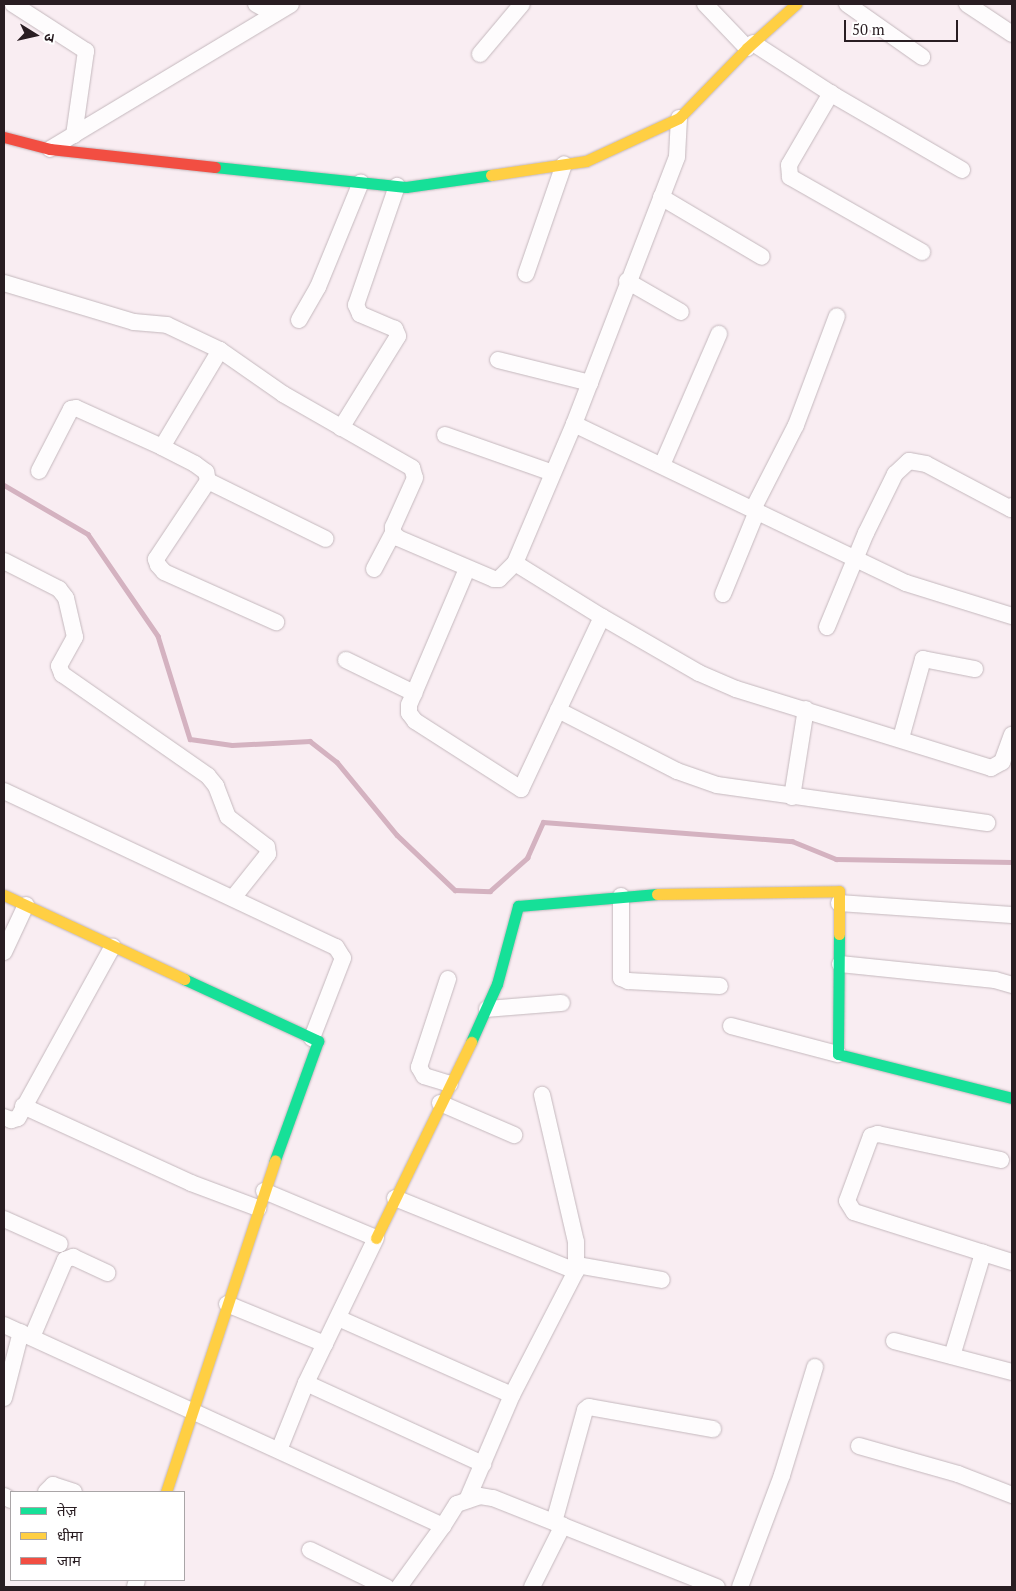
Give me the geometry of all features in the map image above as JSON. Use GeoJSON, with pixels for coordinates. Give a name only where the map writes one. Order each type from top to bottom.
{"type":"FeatureCollection","features":[{"type":"Feature","properties":{"kind":"street"},"geometry":{"type":"LineString","coordinates":[[13,4],[86,51],[74,135]]}},
{"type":"Feature","properties":{"kind":"street"},"geometry":{"type":"LineString","coordinates":[[256,4],[274,14]]}},
{"type":"Feature","properties":{"kind":"street"},"geometry":{"type":"LineString","coordinates":[[50,149],[291,4]]}},
{"type":"Feature","properties":{"kind":"street"},"geometry":{"type":"LineString","coordinates":[[480,54],[522,4]]}},
{"type":"Feature","properties":{"kind":"street"},"geometry":{"type":"LineString","coordinates":[[705,4],[750,46],[962,170]]}},
{"type":"Feature","properties":{"kind":"street"},"geometry":{"type":"LineString","coordinates":[[4,137],[50,149],[397,186],[586,161],[679,118],[750,46],[796,4]]}},
{"type":"Feature","properties":{"kind":"street"},"geometry":{"type":"LineString","coordinates":[[847,4],[922,57]]}},
{"type":"Feature","properties":{"kind":"street"},"geometry":{"type":"LineString","coordinates":[[966,4],[1012,34]]}},
{"type":"Feature","properties":{"kind":"street"},"geometry":{"type":"LineString","coordinates":[[831,94],[789,165],[790,177],[922,252]]}},
{"type":"Feature","properties":{"kind":"street"},"geometry":{"type":"LineString","coordinates":[[4,283],[134,322],[167,325],[220,350],[282,394],[415,471],[393,527],[394,533],[398,538],[467,568],[499,579],[515,563],[574,424],[627,281],[677,157],[679,118]]}},
{"type":"Feature","properties":{"kind":"street"},"geometry":{"type":"LineString","coordinates":[[526,274],[564,164]]}},
{"type":"Feature","properties":{"kind":"street"},"geometry":{"type":"LineString","coordinates":[[299,320],[318,287],[361,182]]}},
{"type":"Feature","properties":{"kind":"street"},"geometry":{"type":"LineString","coordinates":[[341,428],[398,336],[395,329],[360,314],[356,305],[397,186]]}},
{"type":"Feature","properties":{"kind":"street"},"geometry":{"type":"LineString","coordinates":[[661,196],[762,257]]}},
{"type":"Feature","properties":{"kind":"street"},"geometry":{"type":"LineString","coordinates":[[627,281],[681,312]]}},
{"type":"Feature","properties":{"kind":"street"},"geometry":{"type":"LineString","coordinates":[[723,594],[755,510],[796,425],[837,316]]}},
{"type":"Feature","properties":{"kind":"street"},"geometry":{"type":"LineString","coordinates":[[662,465],[719,334]]}},
{"type":"Feature","properties":{"kind":"street"},"geometry":{"type":"LineString","coordinates":[[162,447],[220,350]]}},
{"type":"Feature","properties":{"kind":"street"},"geometry":{"type":"LineString","coordinates":[[498,360],[590,383]]}},
{"type":"Feature","properties":{"kind":"street"},"geometry":{"type":"LineString","coordinates":[[39,471],[71,409],[76,408],[195,464],[206,472],[208,481],[156,559],[158,566],[164,572],[276,622]]}},
{"type":"Feature","properties":{"kind":"street"},"geometry":{"type":"LineString","coordinates":[[574,424],[906,583],[1012,616]]}},
{"type":"Feature","properties":{"kind":"street"},"geometry":{"type":"LineString","coordinates":[[445,435],[553,473]]}},
{"type":"Feature","properties":{"kind":"street"},"geometry":{"type":"LineString","coordinates":[[827,627],[855,558],[896,474],[909,461],[926,464],[1012,508]]}},
{"type":"Feature","properties":{"kind":"street"},"geometry":{"type":"LineString","coordinates":[[208,481],[326,539]]}},
{"type":"Feature","properties":{"kind":"street"},"geometry":{"type":"LineString","coordinates":[[374,569],[394,533]]}},
{"type":"Feature","properties":{"kind":"street"},"geometry":{"type":"LineString","coordinates":[[4,561],[59,588],[66,598],[76,637],[59,666],[62,674],[212,780],[228,817],[267,847],[268,854],[233,898]]}},
{"type":"Feature","properties":{"kind":"street"},"geometry":{"type":"LineString","coordinates":[[515,563],[699,674],[736,689],[901,738],[991,768],[1002,762],[1012,735]]}},
{"type":"Feature","properties":{"kind":"street"},"geometry":{"type":"LineString","coordinates":[[467,568],[414,693],[409,713],[415,721],[521,789],[602,617]]}},
{"type":"Feature","properties":{"kind":"street"},"geometry":{"type":"LineString","coordinates":[[901,738],[923,659],[975,669]]}},
{"type":"Feature","properties":{"kind":"street"},"geometry":{"type":"LineString","coordinates":[[346,660],[414,693]]}},
{"type":"Feature","properties":{"kind":"street"},"geometry":{"type":"LineString","coordinates":[[558,710],[699,780],[733,789],[987,823]]}},
{"type":"Feature","properties":{"kind":"street"},"geometry":{"type":"LineString","coordinates":[[792,797],[806,710]]}},
{"type":"Feature","properties":{"kind":"street"},"geometry":{"type":"LineString","coordinates":[[4,791],[233,898],[341,952],[343,958],[312,1038]]}},
{"type":"Feature","properties":{"kind":"street"},"geometry":{"type":"LineString","coordinates":[[279,1450],[306,1383],[487,1008],[497,984],[518,906],[621,896],[757,890],[839,891],[838,1054]]}},
{"type":"Feature","properties":{"kind":"street"},"geometry":{"type":"LineString","coordinates":[[4,895],[318,1041],[258,1208],[166,1491]]}},
{"type":"Feature","properties":{"kind":"street"},"geometry":{"type":"LineString","coordinates":[[621,896],[622,978],[628,981],[720,986]]}},
{"type":"Feature","properties":{"kind":"street"},"geometry":{"type":"LineString","coordinates":[[839,903],[1012,915]]}},
{"type":"Feature","properties":{"kind":"street"},"geometry":{"type":"LineString","coordinates":[[4,952],[26,905]]}},
{"type":"Feature","properties":{"kind":"street"},"geometry":{"type":"LineString","coordinates":[[4,1117],[15,1120],[113,946]]}},
{"type":"Feature","properties":{"kind":"street"},"geometry":{"type":"LineString","coordinates":[[840,964],[995,980],[1012,985]]}},
{"type":"Feature","properties":{"kind":"street"},"geometry":{"type":"LineString","coordinates":[[448,979],[419,1067],[424,1076],[450,1084]]}},
{"type":"Feature","properties":{"kind":"street"},"geometry":{"type":"LineString","coordinates":[[487,1008],[562,1003]]}},
{"type":"Feature","properties":{"kind":"street"},"geometry":{"type":"LineString","coordinates":[[731,1026],[1012,1098]]}},
{"type":"Feature","properties":{"kind":"street"},"geometry":{"type":"LineString","coordinates":[[467,1500],[512,1395],[577,1268],[576,1242],[542,1095]]}},
{"type":"Feature","properties":{"kind":"street"},"geometry":{"type":"LineString","coordinates":[[440,1103],[514,1135]]}},
{"type":"Feature","properties":{"kind":"street"},"geometry":{"type":"LineString","coordinates":[[23,1106],[191,1183],[258,1208]]}},
{"type":"Feature","properties":{"kind":"street"},"geometry":{"type":"LineString","coordinates":[[1001,1160],[878,1134],[871,1136],[847,1201],[854,1212],[1012,1262]]}},
{"type":"Feature","properties":{"kind":"street"},"geometry":{"type":"LineString","coordinates":[[264,1191],[376,1238]]}},
{"type":"Feature","properties":{"kind":"street"},"geometry":{"type":"LineString","coordinates":[[395,1198],[577,1268],[662,1280]]}},
{"type":"Feature","properties":{"kind":"street"},"geometry":{"type":"LineString","coordinates":[[4,1219],[60,1244]]}},
{"type":"Feature","properties":{"kind":"street"},"geometry":{"type":"LineString","coordinates":[[952,1356],[983,1253]]}},
{"type":"Feature","properties":{"kind":"street"},"geometry":{"type":"LineString","coordinates":[[4,1398],[26,1335],[65,1260],[73,1257],[107,1273]]}},
{"type":"Feature","properties":{"kind":"street"},"geometry":{"type":"LineString","coordinates":[[228,1304],[325,1344]]}},
{"type":"Feature","properties":{"kind":"street"},"geometry":{"type":"LineString","coordinates":[[338,1318],[512,1395]]}},
{"type":"Feature","properties":{"kind":"street"},"geometry":{"type":"LineString","coordinates":[[4,1324],[443,1526]]}},
{"type":"Feature","properties":{"kind":"street"},"geometry":{"type":"LineString","coordinates":[[894,1341],[1012,1372]]}},
{"type":"Feature","properties":{"kind":"street"},"geometry":{"type":"LineString","coordinates":[[740,1587],[782,1474],[815,1367]]}},
{"type":"Feature","properties":{"kind":"street"},"geometry":{"type":"LineString","coordinates":[[306,1383],[483,1464]]}},
{"type":"Feature","properties":{"kind":"street"},"geometry":{"type":"LineString","coordinates":[[532,1587],[559,1524],[589,1407],[713,1429]]}},
{"type":"Feature","properties":{"kind":"street"},"geometry":{"type":"LineString","coordinates":[[859,1446],[958,1474],[1012,1495]]}},
{"type":"Feature","properties":{"kind":"street"},"geometry":{"type":"LineString","coordinates":[[47,1491],[53,1485],[71,1491]]}},
{"type":"Feature","properties":{"kind":"street"},"geometry":{"type":"LineString","coordinates":[[399,1587],[457,1504],[480,1496],[494,1498],[718,1587]]}},
{"type":"Feature","properties":{"kind":"street"},"geometry":{"type":"LineString","coordinates":[[310,1550],[386,1587]]}},
{"type":"Feature","properties":{"kind":"waterway"},"geometry":{"type":"LineString","coordinates":[[4,485],[88,534],[158,636],[190,739],[232,745],[310,741],[337,762],[397,835],[455,890],[490,891],[527,858],[543,822],[792,841],[836,859],[1012,862]]}},
{"type":"Feature","properties":{"kind":"traffic: fast"},"geometry":{"type":"LineString","coordinates":[[215,167],[406,187],[491,175]]}},
{"type":"Feature","properties":{"kind":"traffic: fast"},"geometry":{"type":"LineString","coordinates":[[471,1042],[497,984],[518,906],[657,894]]}},
{"type":"Feature","properties":{"kind":"traffic: fast"},"geometry":{"type":"LineString","coordinates":[[839,934],[838,1054],[1012,1098]]}},
{"type":"Feature","properties":{"kind":"traffic: fast"},"geometry":{"type":"LineString","coordinates":[[184,979],[318,1041],[275,1160]]}},
{"type":"Feature","properties":{"kind":"traffic: slow"},"geometry":{"type":"LineString","coordinates":[[491,175],[586,161],[679,118],[747,48],[796,4]]}},
{"type":"Feature","properties":{"kind":"traffic: slow"},"geometry":{"type":"LineString","coordinates":[[657,894],[839,891],[839,934]]}},
{"type":"Feature","properties":{"kind":"traffic: slow"},"geometry":{"type":"LineString","coordinates":[[4,895],[184,979]]}},
{"type":"Feature","properties":{"kind":"traffic: slow"},"geometry":{"type":"LineString","coordinates":[[376,1238],[471,1042]]}},
{"type":"Feature","properties":{"kind":"traffic: slow"},"geometry":{"type":"LineString","coordinates":[[166,1491],[275,1160]]}},
{"type":"Feature","properties":{"kind":"traffic: jam"},"geometry":{"type":"LineString","coordinates":[[4,137],[50,149],[215,167]]}}]}
